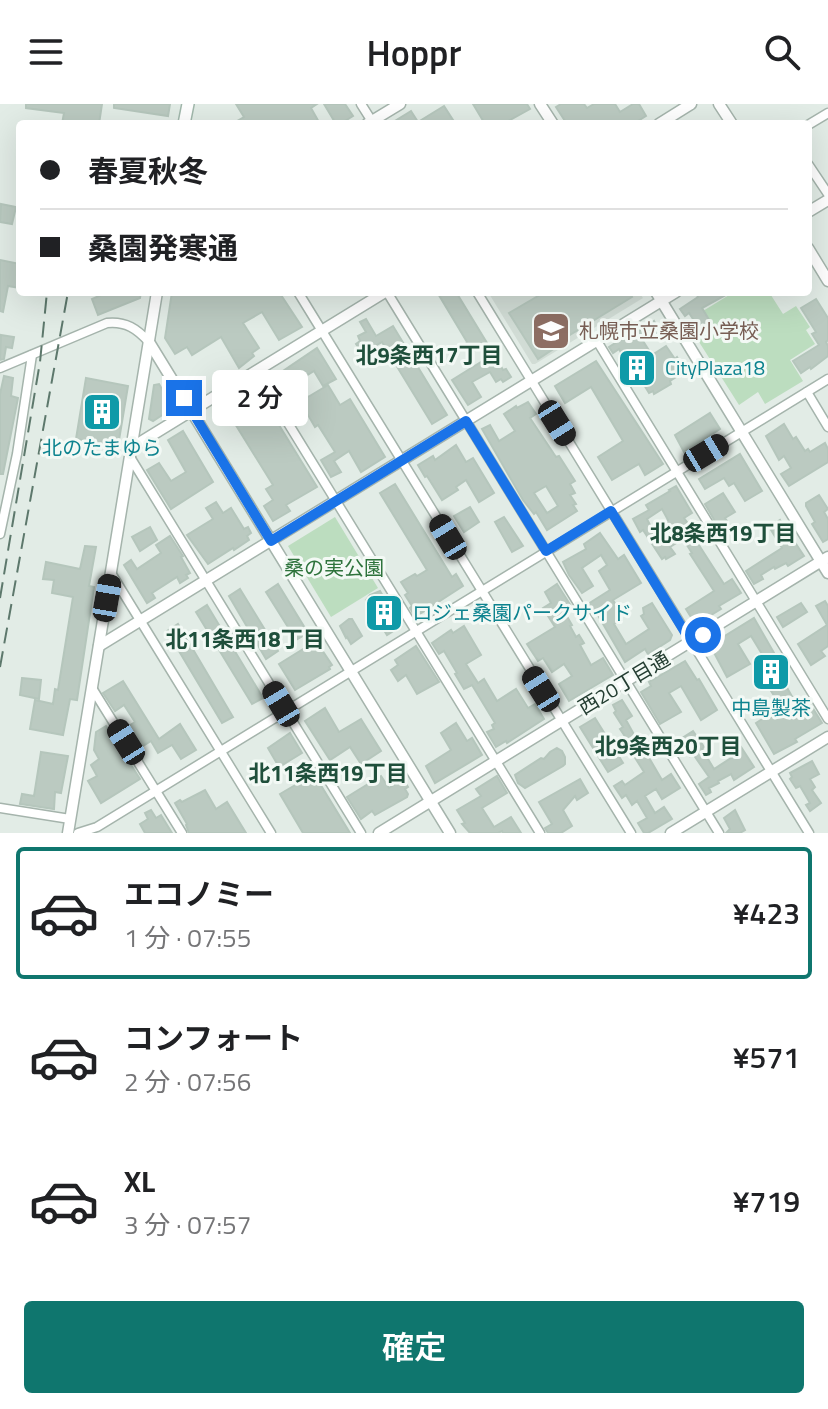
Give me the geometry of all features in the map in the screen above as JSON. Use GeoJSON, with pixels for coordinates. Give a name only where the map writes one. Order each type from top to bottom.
{"type":"FeatureCollection","features":[{"type":"Feature","properties":{"kind":"street"},"geometry":{"type":"LineString","coordinates":[[376,120],[400,104]]}},
{"type":"Feature","properties":{"kind":"street"},"geometry":{"type":"LineString","coordinates":[[665,120],[691,104]]}},
{"type":"Feature","properties":{"kind":"street"},"geometry":{"type":"LineString","coordinates":[[812,171],[828,197]]}},
{"type":"Feature","properties":{"kind":"street"},"geometry":{"type":"LineString","coordinates":[[824,265],[828,281]]}},
{"type":"Feature","properties":{"kind":"street"},"geometry":{"type":"LineString","coordinates":[[68,833],[156,296]]}},
{"type":"Feature","properties":{"kind":"street"},"geometry":{"type":"LineString","coordinates":[[300,296],[631,833]]}},
{"type":"Feature","properties":{"kind":"street"},"geometry":{"type":"LineString","coordinates":[[130,452],[191,411],[379,296]]}},
{"type":"Feature","properties":{"kind":"street"},"geometry":{"type":"LineString","coordinates":[[388,296],[719,833]]}},
{"type":"Feature","properties":{"kind":"street"},"geometry":{"type":"LineString","coordinates":[[479,296],[809,833]]}},
{"type":"Feature","properties":{"kind":"street"},"geometry":{"type":"LineString","coordinates":[[99,646],[597,341],[659,296],[741,432],[824,560],[828,573]]}},
{"type":"Feature","properties":{"kind":"street"},"geometry":{"type":"LineString","coordinates":[[0,368],[107,323],[138,330],[149,342],[450,833]]}},
{"type":"Feature","properties":{"kind":"street"},"geometry":{"type":"LineString","coordinates":[[597,341],[828,719]]}},
{"type":"Feature","properties":{"kind":"street"},"geometry":{"type":"LineString","coordinates":[[0,534],[17,454],[32,355]]}},
{"type":"Feature","properties":{"kind":"street"},"geometry":{"type":"LineString","coordinates":[[256,371],[540,833]]}},
{"type":"Feature","properties":{"kind":"street"},"geometry":{"type":"LineString","coordinates":[[78,833],[91,831],[828,379]]}},
{"type":"Feature","properties":{"kind":"street"},"geometry":{"type":"LineString","coordinates":[[807,392],[828,427]]}},
{"type":"Feature","properties":{"kind":"street"},"geometry":{"type":"LineString","coordinates":[[130,452],[361,833]]}},
{"type":"Feature","properties":{"kind":"street","name":"西20丁目通"},"geometry":{"type":"LineString","coordinates":[[379,833],[824,560]]}},
{"type":"Feature","properties":{"kind":"street"},"geometry":{"type":"LineString","coordinates":[[111,573],[271,833]]}},
{"type":"Feature","properties":{"kind":"street"},"geometry":{"type":"LineString","coordinates":[[92,687],[182,833]]}},
{"type":"Feature","properties":{"kind":"street"},"geometry":{"type":"LineString","coordinates":[[671,833],[828,737]]}},
{"type":"Feature","properties":{"kind":"street"},"geometry":{"type":"LineString","coordinates":[[0,808],[70,819]]}},
{"type":"Feature","properties":{"kind":"shaded area","name":"札幌市立桑園小学校"},"geometry":{"type":"Polygon","coordinates":[[[490,296],[643,298],[535,364],[532,364],[490,296]]]}},
{"type":"Feature","properties":{"kind":"green space"},"geometry":{"type":"Polygon","coordinates":[[[727,296],[772,296],[783,314],[796,306],[810,327],[806,330],[815,344],[790,360],[803,381],[765,404],[758,392],[739,405],[694,334],[711,323],[703,311],[727,296]]]}},
{"type":"Feature","properties":{"kind":"green space","name":"桑の実公園"},"geometry":{"type":"Polygon","coordinates":[[[335,517],[378,588],[331,617],[288,546],[335,517]]]}},
{"type":"Feature","properties":{"kind":"building"},"geometry":{"type":"Polygon","coordinates":[[[26,104],[102,104],[100,120],[63,120],[64,113],[26,108],[26,104]]]}},
{"type":"Feature","properties":{"kind":"building"},"geometry":{"type":"Polygon","coordinates":[[[114,104],[170,104],[168,116],[114,108],[114,104]]]}},
{"type":"Feature","properties":{"kind":"building"},"geometry":{"type":"Polygon","coordinates":[[[236,104],[317,104],[311,108],[318,120],[239,120],[244,117],[236,104]]]}},
{"type":"Feature","properties":{"kind":"building"},"geometry":{"type":"Polygon","coordinates":[[[324,104],[345,104],[353,116],[346,120],[334,120],[324,104]]]}},
{"type":"Feature","properties":{"kind":"building"},"geometry":{"type":"Polygon","coordinates":[[[473,104],[527,104],[530,109],[510,120],[483,120],[473,104]]]}},
{"type":"Feature","properties":{"kind":"building"},"geometry":{"type":"Polygon","coordinates":[[[561,104],[584,104],[587,108],[594,104],[615,104],[620,112],[639,104],[646,116],[640,120],[564,120],[556,107],[561,104]]]}},
{"type":"Feature","properties":{"kind":"building"},"geometry":{"type":"Polygon","coordinates":[[[444,106],[453,120],[421,120],[444,106]]]}},
{"type":"Feature","properties":{"kind":"building"},"geometry":{"type":"Polygon","coordinates":[[[411,111],[417,120],[396,120],[411,111]]]}},
{"type":"Feature","properties":{"kind":"building"},"geometry":{"type":"Polygon","coordinates":[[[1,204],[16,207],[12,224],[0,222],[1,204]]]}},
{"type":"Feature","properties":{"kind":"building"},"geometry":{"type":"Polygon","coordinates":[[[0,260],[16,263],[16,287],[8,286],[3,312],[0,311],[0,260]]]}},
{"type":"Feature","properties":{"kind":"building"},"geometry":{"type":"Polygon","coordinates":[[[99,296],[140,296],[98,315],[92,299],[99,296]]]}},
{"type":"Feature","properties":{"kind":"building"},"geometry":{"type":"Polygon","coordinates":[[[171,296],[282,296],[302,327],[279,340],[262,312],[243,323],[259,348],[239,368],[221,337],[192,355],[187,347],[175,354],[165,338],[171,296]]]}},
{"type":"Feature","properties":{"kind":"building"},"geometry":{"type":"Polygon","coordinates":[[[439,296],[458,296],[487,343],[469,354],[465,346],[467,342],[439,296]]]}},
{"type":"Feature","properties":{"kind":"building","name":"札幌市立桑園小学校"},"geometry":{"type":"Polygon","coordinates":[[[538,296],[632,297],[565,338],[567,340],[538,359],[509,313],[538,296]]]}},
{"type":"Feature","properties":{"kind":"building"},"geometry":{"type":"Polygon","coordinates":[[[724,296],[702,308],[711,323],[698,331],[689,313],[685,316],[680,309],[698,297],[724,296]]]}},
{"type":"Feature","properties":{"kind":"building"},"geometry":{"type":"Polygon","coordinates":[[[816,299],[828,318],[828,356],[801,373],[793,361],[819,345],[812,334],[816,332],[801,308],[816,299]]]}},
{"type":"Feature","properties":{"kind":"building"},"geometry":{"type":"Polygon","coordinates":[[[366,319],[376,336],[393,326],[447,415],[432,424],[382,342],[362,353],[356,344],[360,341],[358,336],[366,332],[360,322],[366,319]]]}},
{"type":"Feature","properties":{"kind":"building"},"geometry":{"type":"Polygon","coordinates":[[[654,321],[659,331],[643,341],[652,355],[666,346],[684,369],[670,381],[671,384],[654,394],[653,391],[649,393],[638,375],[629,380],[623,371],[627,363],[619,349],[613,353],[609,347],[654,321]]]}},
{"type":"Feature","properties":{"kind":"building"},"geometry":{"type":"Polygon","coordinates":[[[1,335],[14,337],[12,348],[6,347],[4,359],[0,360],[1,335]]]}},
{"type":"Feature","properties":{"kind":"building"},"geometry":{"type":"Polygon","coordinates":[[[317,348],[336,379],[323,386],[314,371],[298,381],[308,397],[328,385],[340,405],[350,399],[385,457],[361,472],[349,451],[334,461],[341,472],[331,477],[321,460],[335,452],[308,415],[304,412],[296,417],[274,377],[317,348]]]}},
{"type":"Feature","properties":{"kind":"building"},"geometry":{"type":"Polygon","coordinates":[[[494,354],[511,377],[496,382],[490,372],[472,382],[481,397],[468,405],[452,380],[494,354]]]}},
{"type":"Feature","properties":{"kind":"building"},"geometry":{"type":"Polygon","coordinates":[[[596,361],[663,464],[645,475],[639,464],[612,480],[598,457],[623,441],[591,387],[565,403],[555,386],[596,361]]]}},
{"type":"Feature","properties":{"kind":"building"},"geometry":{"type":"Polygon","coordinates":[[[4,376],[13,378],[11,396],[18,398],[3,474],[0,474],[0,394],[4,376]]]}},
{"type":"Feature","properties":{"kind":"building","name":"北のたまゆら"},"geometry":{"type":"Polygon","coordinates":[[[86,378],[128,386],[118,446],[76,439],[86,378]]]}},
{"type":"Feature","properties":{"kind":"building"},"geometry":{"type":"Polygon","coordinates":[[[159,384],[173,408],[153,421],[149,419],[154,385],[159,384]]]}},
{"type":"Feature","properties":{"kind":"building"},"geometry":{"type":"Polygon","coordinates":[[[255,386],[317,487],[286,505],[290,511],[273,521],[264,506],[273,500],[266,489],[273,485],[224,406],[255,386]]]}},
{"type":"Feature","properties":{"kind":"building"},"geometry":{"type":"Polygon","coordinates":[[[528,402],[536,414],[530,418],[575,481],[570,484],[575,493],[570,495],[577,511],[547,530],[536,512],[534,514],[523,500],[482,429],[490,425],[499,441],[515,431],[504,414],[528,402]],[[546,486],[534,493],[547,513],[558,506],[546,486]]]}},
{"type":"Feature","properties":{"kind":"building"},"geometry":{"type":"Polygon","coordinates":[[[710,413],[720,429],[684,452],[675,435],[710,413]]]}},
{"type":"Feature","properties":{"kind":"building"},"geometry":{"type":"Polygon","coordinates":[[[784,424],[805,451],[808,449],[810,452],[825,443],[828,449],[828,462],[789,486],[781,474],[791,468],[784,456],[779,460],[766,436],[784,424]]]}},
{"type":"Feature","properties":{"kind":"building"},"geometry":{"type":"Polygon","coordinates":[[[183,431],[213,482],[171,509],[147,470],[159,463],[171,481],[186,472],[168,440],[183,431]]]}},
{"type":"Feature","properties":{"kind":"building"},"geometry":{"type":"Polygon","coordinates":[[[456,445],[466,462],[473,458],[494,493],[479,502],[466,480],[456,487],[458,490],[442,500],[418,465],[433,456],[435,460],[456,445]]]}},
{"type":"Feature","properties":{"kind":"building"},"geometry":{"type":"Polygon","coordinates":[[[740,454],[762,491],[745,501],[734,483],[729,486],[724,478],[705,489],[699,479],[740,454]]]}},
{"type":"Feature","properties":{"kind":"building"},"geometry":{"type":"Polygon","coordinates":[[[395,484],[452,577],[456,574],[463,586],[415,617],[405,595],[408,593],[401,582],[427,570],[380,493],[395,484]]]}},
{"type":"Feature","properties":{"kind":"building"},"geometry":{"type":"Polygon","coordinates":[[[676,486],[692,513],[684,518],[724,584],[732,579],[741,593],[698,623],[686,609],[714,591],[692,553],[683,539],[670,547],[675,554],[662,559],[633,519],[649,510],[646,505],[676,486]],[[662,509],[647,519],[652,529],[668,520],[662,509]]]}},
{"type":"Feature","properties":{"kind":"building"},"geometry":{"type":"Polygon","coordinates":[[[723,493],[735,512],[725,518],[729,524],[720,530],[705,504],[723,493]]]}},
{"type":"Feature","properties":{"kind":"building"},"geometry":{"type":"Polygon","coordinates":[[[819,495],[828,509],[824,512],[828,519],[828,539],[823,542],[806,506],[819,495]]]}},
{"type":"Feature","properties":{"kind":"building"},"geometry":{"type":"Polygon","coordinates":[[[216,502],[223,513],[231,508],[244,529],[248,527],[251,533],[247,536],[249,540],[208,564],[187,535],[213,519],[206,508],[216,502]]]}},
{"type":"Feature","properties":{"kind":"building"},"geometry":{"type":"Polygon","coordinates":[[[470,507],[479,522],[464,532],[454,516],[470,507]]]}},
{"type":"Feature","properties":{"kind":"building"},"geometry":{"type":"Polygon","coordinates":[[[504,517],[523,546],[512,552],[495,522],[504,517]]]}},
{"type":"Feature","properties":{"kind":"building"},"geometry":{"type":"Polygon","coordinates":[[[780,520],[804,556],[788,566],[786,563],[774,567],[754,584],[746,571],[782,548],[771,530],[771,526],[780,520]]]}},
{"type":"Feature","properties":{"kind":"building"},"geometry":{"type":"Polygon","coordinates":[[[150,527],[157,540],[140,551],[132,537],[150,527]]]}},
{"type":"Feature","properties":{"kind":"building"},"geometry":{"type":"Polygon","coordinates":[[[600,533],[618,559],[624,555],[641,583],[613,600],[621,620],[614,624],[626,644],[649,629],[641,616],[644,614],[643,608],[652,603],[672,635],[670,640],[648,654],[645,649],[625,662],[595,610],[588,604],[610,590],[599,571],[607,565],[601,555],[582,568],[593,586],[582,593],[563,562],[586,549],[584,544],[600,533]]]}},
{"type":"Feature","properties":{"kind":"building"},"geometry":{"type":"Polygon","coordinates":[[[170,536],[190,573],[180,583],[177,577],[152,593],[155,598],[147,603],[124,565],[131,560],[137,569],[161,553],[156,545],[170,536]]]}},
{"type":"Feature","properties":{"kind":"building"},"geometry":{"type":"Polygon","coordinates":[[[85,546],[96,547],[89,586],[94,587],[77,700],[70,699],[63,735],[30,729],[35,700],[53,704],[55,689],[58,690],[73,597],[52,593],[54,580],[43,579],[46,562],[80,569],[85,546]]]}},
{"type":"Feature","properties":{"kind":"building"},"geometry":{"type":"Polygon","coordinates":[[[278,584],[308,633],[296,640],[266,592],[278,584]]]}},
{"type":"Feature","properties":{"kind":"building"},"geometry":{"type":"Polygon","coordinates":[[[557,584],[573,609],[565,613],[576,637],[579,635],[584,643],[580,645],[591,665],[603,658],[613,675],[569,701],[559,684],[572,676],[564,664],[552,672],[543,658],[538,661],[527,644],[555,627],[543,608],[551,603],[545,592],[557,584]]]}},
{"type":"Feature","properties":{"kind":"building"},"geometry":{"type":"Polygon","coordinates":[[[240,589],[278,651],[266,659],[229,596],[240,589]]]}},
{"type":"Feature","properties":{"kind":"building","name":"ロジェ桑園パークサイド"},"geometry":{"type":"Polygon","coordinates":[[[380,591],[401,626],[387,635],[366,600],[380,591]]]}},
{"type":"Feature","properties":{"kind":"building"},"geometry":{"type":"Polygon","coordinates":[[[825,601],[828,606],[828,646],[821,651],[825,656],[811,665],[798,644],[827,625],[816,606],[825,601]]]}},
{"type":"Feature","properties":{"kind":"building"},"geometry":{"type":"Polygon","coordinates":[[[801,603],[807,612],[783,627],[777,617],[801,603]]]}},
{"type":"Feature","properties":{"kind":"building"},"geometry":{"type":"Polygon","coordinates":[[[207,605],[263,698],[252,704],[196,612],[207,605]]]}},
{"type":"Feature","properties":{"kind":"building"},"geometry":{"type":"Polygon","coordinates":[[[754,618],[781,665],[779,667],[785,677],[782,679],[794,700],[787,704],[795,718],[812,707],[822,723],[774,754],[756,723],[781,707],[755,665],[765,659],[751,636],[738,644],[750,664],[727,677],[710,645],[754,618]]]}},
{"type":"Feature","properties":{"kind":"building"},"geometry":{"type":"Polygon","coordinates":[[[349,619],[362,636],[351,644],[340,626],[349,619]]]}},
{"type":"Feature","properties":{"kind":"building"},"geometry":{"type":"Polygon","coordinates":[[[178,624],[233,717],[222,723],[167,631],[178,624]]]}},
{"type":"Feature","properties":{"kind":"building"},"geometry":{"type":"Polygon","coordinates":[[[464,626],[481,655],[466,664],[478,683],[484,679],[497,701],[516,689],[528,708],[535,704],[544,719],[496,747],[487,732],[494,729],[492,725],[495,723],[472,685],[464,689],[444,651],[439,654],[432,643],[451,630],[453,633],[464,626]]]}},
{"type":"Feature","properties":{"kind":"building"},"geometry":{"type":"Polygon","coordinates":[[[316,641],[332,665],[295,690],[279,664],[316,641]]]}},
{"type":"Feature","properties":{"kind":"building"},"geometry":{"type":"Polygon","coordinates":[[[416,646],[439,682],[417,694],[406,675],[398,681],[391,670],[398,665],[395,660],[416,646]]]}},
{"type":"Feature","properties":{"kind":"building"},"geometry":{"type":"Polygon","coordinates":[[[685,661],[717,710],[701,720],[681,686],[669,693],[681,712],[660,724],[641,692],[651,686],[649,682],[685,661]]]}},
{"type":"Feature","properties":{"kind":"building"},"geometry":{"type":"Polygon","coordinates":[[[22,678],[41,680],[39,699],[20,695],[22,678]]]}},
{"type":"Feature","properties":{"kind":"building"},"geometry":{"type":"Polygon","coordinates":[[[123,681],[159,739],[180,724],[196,750],[181,759],[172,745],[158,753],[151,741],[138,749],[127,727],[135,722],[124,705],[115,711],[103,693],[123,681]]]}},
{"type":"Feature","properties":{"kind":"building"},"geometry":{"type":"Polygon","coordinates":[[[622,700],[632,716],[626,720],[637,740],[644,736],[650,746],[656,743],[659,749],[648,756],[662,780],[671,774],[680,788],[662,799],[656,789],[645,796],[655,813],[664,807],[672,819],[648,833],[644,833],[638,823],[647,818],[637,801],[632,805],[626,795],[622,798],[614,786],[622,781],[625,785],[644,772],[614,713],[613,705],[622,700]]]}},
{"type":"Feature","properties":{"kind":"building"},"geometry":{"type":"Polygon","coordinates":[[[325,708],[339,732],[361,719],[381,751],[361,764],[350,747],[330,760],[305,721],[325,708]]]}},
{"type":"Feature","properties":{"kind":"building"},"geometry":{"type":"Polygon","coordinates":[[[595,718],[623,763],[608,772],[580,727],[595,718]]]}},
{"type":"Feature","properties":{"kind":"building"},"geometry":{"type":"Polygon","coordinates":[[[456,723],[467,741],[472,738],[482,755],[435,783],[426,766],[451,750],[441,733],[456,723]]]}},
{"type":"Feature","properties":{"kind":"building"},"geometry":{"type":"Polygon","coordinates":[[[106,726],[140,779],[101,803],[88,781],[97,776],[91,765],[99,759],[94,750],[96,732],[106,726]]]}},
{"type":"Feature","properties":{"kind":"building"},"geometry":{"type":"Polygon","coordinates":[[[693,731],[714,769],[741,747],[754,767],[734,780],[731,774],[718,781],[706,795],[699,784],[709,777],[679,740],[693,731]]]}},
{"type":"Feature","properties":{"kind":"building"},"geometry":{"type":"Polygon","coordinates":[[[290,733],[302,753],[279,767],[268,748],[290,733]]]}},
{"type":"Feature","properties":{"kind":"building"},"geometry":{"type":"Polygon","coordinates":[[[557,748],[565,757],[563,766],[525,788],[518,783],[515,775],[557,748]]]}},
{"type":"Feature","properties":{"kind":"building"},"geometry":{"type":"Polygon","coordinates":[[[41,752],[68,756],[61,793],[55,792],[54,809],[20,804],[22,794],[34,796],[41,752]]]}},
{"type":"Feature","properties":{"kind":"building"},"geometry":{"type":"Polygon","coordinates":[[[812,761],[819,774],[810,779],[815,787],[812,790],[821,803],[810,811],[806,805],[810,803],[800,786],[796,788],[790,779],[790,773],[812,761]]]}},
{"type":"Feature","properties":{"kind":"building"},"geometry":{"type":"Polygon","coordinates":[[[314,774],[350,833],[303,833],[280,794],[314,774]]]}},
{"type":"Feature","properties":{"kind":"building"},"geometry":{"type":"Polygon","coordinates":[[[381,776],[389,788],[403,779],[408,787],[405,789],[407,797],[375,815],[372,811],[361,819],[347,797],[381,776]]]}},
{"type":"Feature","properties":{"kind":"building"},"geometry":{"type":"Polygon","coordinates":[[[497,776],[507,793],[482,808],[494,827],[511,817],[521,833],[470,833],[462,824],[465,823],[457,810],[481,796],[476,789],[497,776]]]}},
{"type":"Feature","properties":{"kind":"building"},"geometry":{"type":"Polygon","coordinates":[[[580,779],[588,793],[577,800],[575,796],[563,810],[572,826],[561,833],[548,833],[545,828],[552,824],[539,802],[580,779]]]}},
{"type":"Feature","properties":{"kind":"building"},"geometry":{"type":"Polygon","coordinates":[[[205,790],[216,809],[227,802],[246,833],[189,833],[175,803],[205,790]]]}},
{"type":"Feature","properties":{"kind":"building"},"geometry":{"type":"Polygon","coordinates":[[[151,810],[156,818],[161,815],[172,833],[145,833],[140,824],[148,819],[145,813],[151,810]]]}},
{"type":"Feature","properties":{"kind":"building"},"geometry":{"type":"Polygon","coordinates":[[[735,810],[745,830],[726,833],[730,829],[724,818],[735,810]]]}},
{"type":"Feature","properties":{"kind":"railway"},"geometry":{"type":"LineString","coordinates":[[0,598],[40,362],[47,296]]}},
{"type":"Feature","properties":{"kind":"railway"},"geometry":{"type":"LineString","coordinates":[[0,667],[67,296]]}},
{"type":"Feature","properties":{"kind":"place","name":"札幌市立桑園小学校"},"geometry":{"type":"Point","coordinates":[551,331]}},
{"type":"Feature","properties":{"kind":"place","name":"CityPlaza18"},"geometry":{"type":"Point","coordinates":[637,368]}},
{"type":"Feature","properties":{"kind":"place","name":"北のたまゆら"},"geometry":{"type":"Point","coordinates":[102,412]}},
{"type":"Feature","properties":{"kind":"place","name":"ロジェ桑園パークサイド"},"geometry":{"type":"Point","coordinates":[384,613]}},
{"type":"Feature","properties":{"kind":"place","name":"中島製茶"},"geometry":{"type":"Point","coordinates":[771,672]}},
{"type":"Feature","properties":{"kind":"district","name":"北9条西17丁目"},"geometry":{"type":"Point","coordinates":[429,355]}},
{"type":"Feature","properties":{"kind":"district","name":"北8条西19丁目"},"geometry":{"type":"Point","coordinates":[723,533]}},
{"type":"Feature","properties":{"kind":"district","name":"北11条西18丁目"},"geometry":{"type":"Point","coordinates":[245,639]}},
{"type":"Feature","properties":{"kind":"district","name":"北9条西20丁目"},"geometry":{"type":"Point","coordinates":[668,746]}},
{"type":"Feature","properties":{"kind":"district","name":"北11条西19丁目"},"geometry":{"type":"Point","coordinates":[328,773]}},
{"type":"Feature","properties":{"kind":"route"},"geometry":{"type":"LineString","coordinates":[[184,398],[271,541],[466,421],[546,551],[611,511],[691,642],[703,635]]}}]}
